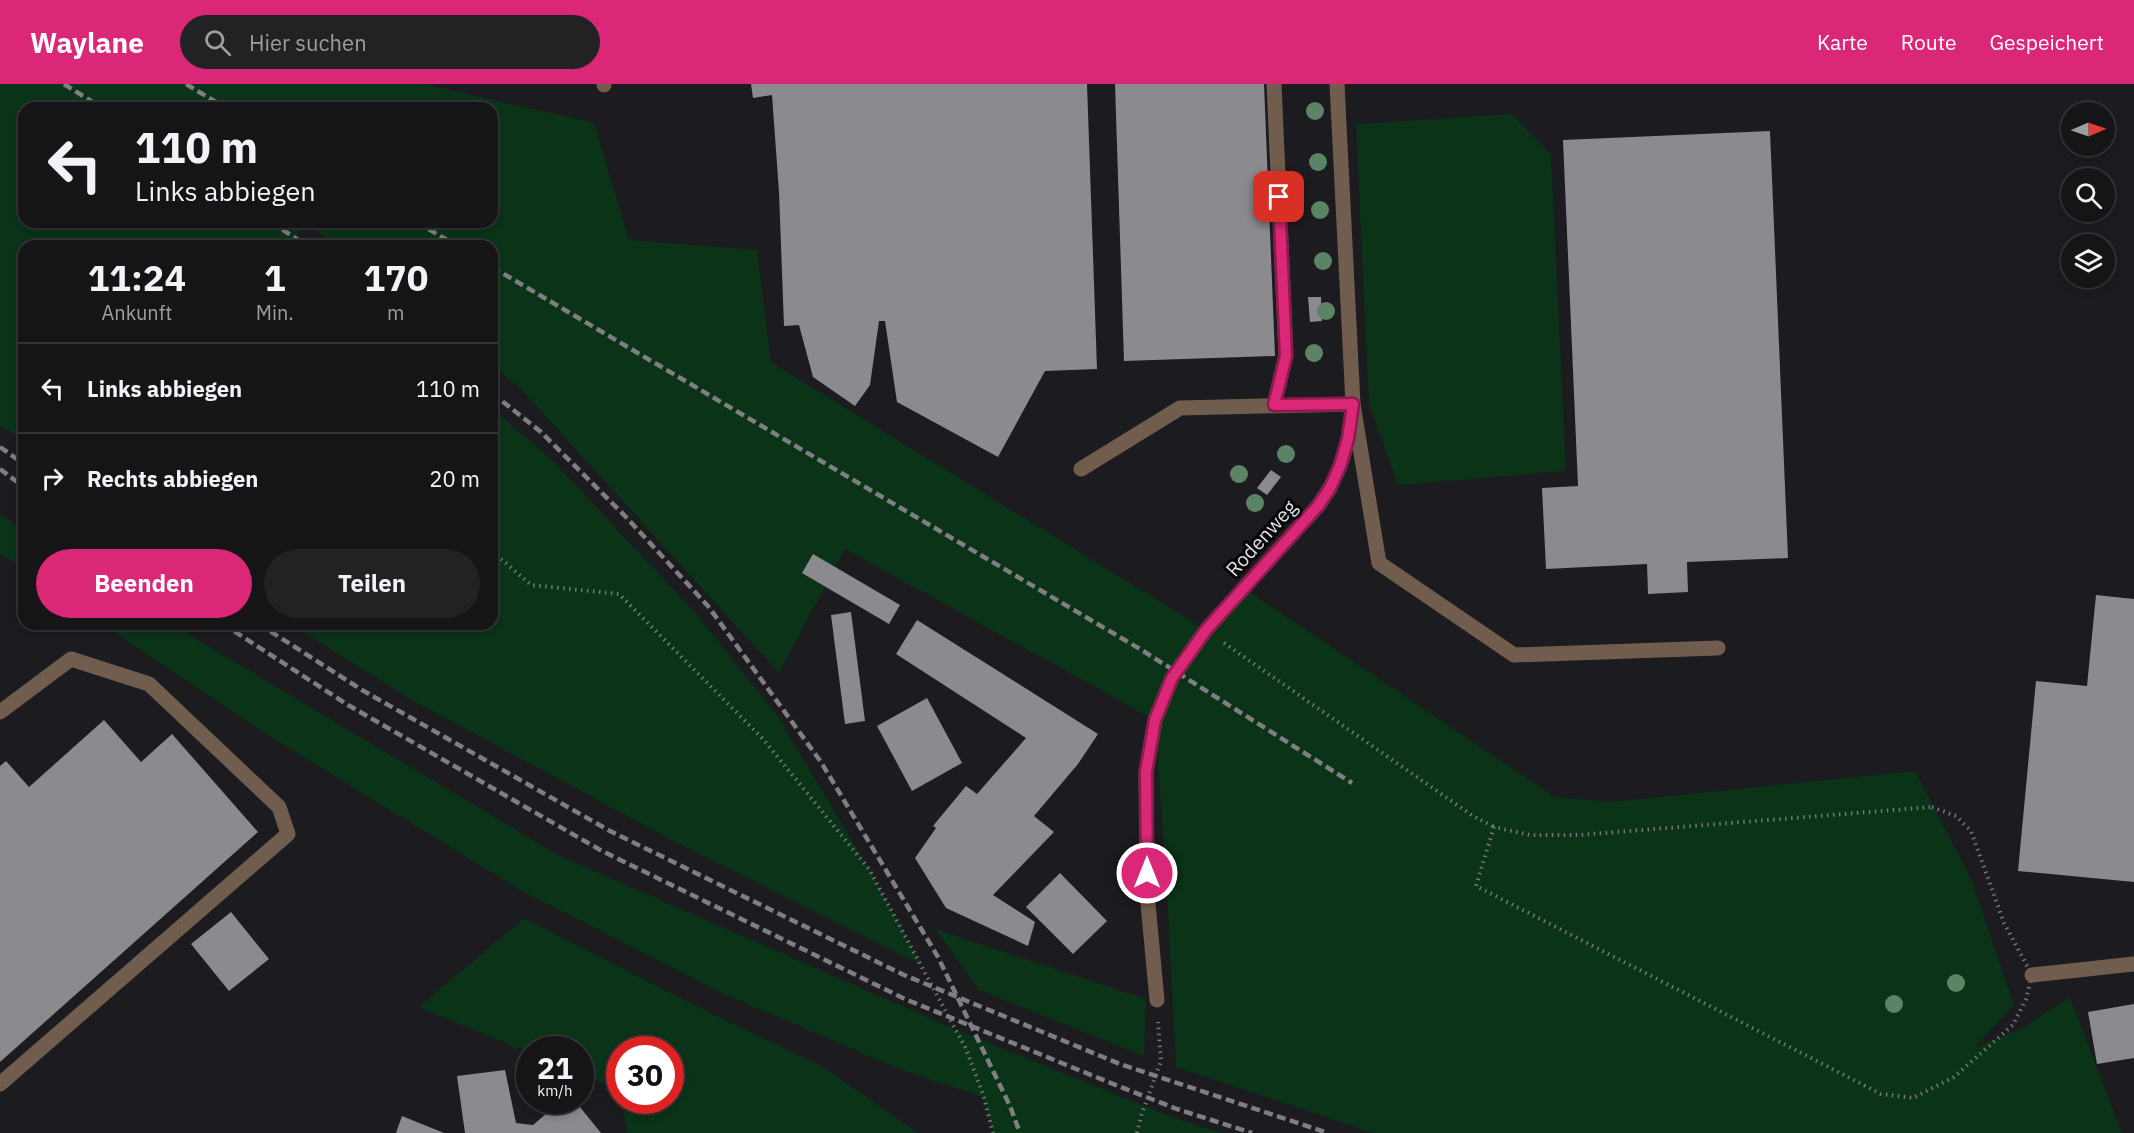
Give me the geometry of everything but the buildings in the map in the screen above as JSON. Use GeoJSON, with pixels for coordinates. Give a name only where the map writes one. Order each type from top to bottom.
{"type":"FeatureCollection","features":[{"type":"Feature","properties":{"kind":"street"},"geometry":{"type":"LineString","coordinates":[[1274,84],[1286,356],[1274,405]]}},
{"type":"Feature","properties":{"kind":"street","name":"Rodenweg"},"geometry":{"type":"LineString","coordinates":[[1157,1000],[1147,893],[1146,772],[1155,720],[1172,678],[1206,630],[1318,506],[1330,488],[1340,466],[1348,439],[1353,404],[1337,84]]}},
{"type":"Feature","properties":{"kind":"street"},"geometry":{"type":"LineString","coordinates":[[1081,470],[1180,408],[1353,404],[1379,563],[1514,655],[1718,648]]}},
{"type":"Feature","properties":{"kind":"street"},"geometry":{"type":"LineString","coordinates":[[0,712],[71,659],[149,684],[279,807],[288,834],[0,1084]]}},
{"type":"Feature","properties":{"kind":"street"},"geometry":{"type":"LineString","coordinates":[[2032,975],[2134,964]]}},
{"type":"Feature","properties":{"kind":"path"},"geometry":{"type":"LineString","coordinates":[[498,556],[531,585],[619,594],[763,739],[869,869],[966,1050],[984,1097],[993,1133]]}},
{"type":"Feature","properties":{"kind":"path"},"geometry":{"type":"LineString","coordinates":[[1206,630],[1473,816],[1494,827],[1530,835],[1579,835],[1932,807],[1956,816],[1971,831],[2004,923],[2032,975],[2026,999],[2013,1025],[1954,1077],[1913,1098],[1881,1094],[1476,886],[1494,827]]}},
{"type":"Feature","properties":{"kind":"path"},"geometry":{"type":"LineString","coordinates":[[1137,1133],[1161,1061],[1157,1000]]}},
{"type":"Feature","properties":{"kind":"green space"},"geometry":{"type":"Polygon","coordinates":[[[0,84],[424,84],[594,123],[629,240],[757,250],[771,362],[1206,630],[1245,589],[1555,797],[1611,802],[1915,771],[1971,879],[2014,1005],[1974,1048],[2023,1028],[2070,997],[2122,1133],[1374,1133],[1176,1067],[1155,720],[845,549],[779,673],[520,388],[498,371],[498,240],[328,240],[313,228],[498,228],[498,102],[18,102],[18,228],[300,228],[296,240],[18,240],[18,438],[0,425],[0,84]]]}},
{"type":"Feature","properties":{"kind":"green space"},"geometry":{"type":"Polygon","coordinates":[[[1512,114],[1551,154],[1566,471],[1398,485],[1369,404],[1356,124],[1512,114]]]}},
{"type":"Feature","properties":{"kind":"green space"},"geometry":{"type":"Polygon","coordinates":[[[498,413],[553,461],[694,611],[777,715],[869,869],[922,965],[685,847],[410,699],[301,630],[498,630],[498,413]]]}},
{"type":"Feature","properties":{"kind":"green space"},"geometry":{"type":"Polygon","coordinates":[[[0,514],[18,527],[18,566],[0,553],[0,514]]]}},
{"type":"Feature","properties":{"kind":"green space"},"geometry":{"type":"Polygon","coordinates":[[[111,630],[181,630],[558,855],[950,1027],[1174,1118],[1223,1133],[993,1133],[983,1097],[904,1071],[724,994],[520,890],[271,737],[111,630]]]}},
{"type":"Feature","properties":{"kind":"green space"},"geometry":{"type":"Polygon","coordinates":[[[524,918],[700,1008],[822,1066],[918,1133],[627,1133],[624,1114],[684,1114],[684,1036],[606,1036],[606,1085],[594,1079],[594,1036],[516,1036],[516,1048],[419,1007],[524,918]]]}},
{"type":"Feature","properties":{"kind":"green space"},"geometry":{"type":"Polygon","coordinates":[[[935,929],[1146,999],[1144,1056],[979,990],[935,929]]]}},
{"type":"Feature","properties":{"kind":"railway"},"geometry":{"type":"LineString","coordinates":[[64,84],[92,102]]}},
{"type":"Feature","properties":{"kind":"railway"},"geometry":{"type":"LineString","coordinates":[[186,84],[216,102]]}},
{"type":"Feature","properties":{"kind":"railway"},"geometry":{"type":"LineString","coordinates":[[280,228],[298,240]]}},
{"type":"Feature","properties":{"kind":"railway"},"geometry":{"type":"LineString","coordinates":[[427,228],[447,240]]}},
{"type":"Feature","properties":{"kind":"railway"},"geometry":{"type":"LineString","coordinates":[[498,271],[1140,649],[1352,783]]}},
{"type":"Feature","properties":{"kind":"railway"},"geometry":{"type":"LineString","coordinates":[[498,398],[541,432],[626,517],[708,606],[821,762],[938,957],[1010,1106],[1020,1133]]}},
{"type":"Feature","properties":{"kind":"railway"},"geometry":{"type":"LineString","coordinates":[[0,447],[18,460]]}},
{"type":"Feature","properties":{"kind":"railway"},"geometry":{"type":"LineString","coordinates":[[0,469],[18,482]]}},
{"type":"Feature","properties":{"kind":"railway"},"geometry":{"type":"LineString","coordinates":[[232,630],[348,705],[602,851],[905,999],[1177,1109],[1252,1133]]}},
{"type":"Feature","properties":{"kind":"railway"},"geometry":{"type":"LineString","coordinates":[[268,630],[362,690],[610,831],[904,975],[1120,1064],[1328,1133]]}},
{"type":"Feature","properties":{"kind":"route"},"geometry":{"type":"LineString","coordinates":[[1147,873],[1146,772],[1155,720],[1172,678],[1206,630],[1318,506],[1330,488],[1340,466],[1348,439],[1353,404],[1274,405],[1286,356],[1279,197]]}}]}
